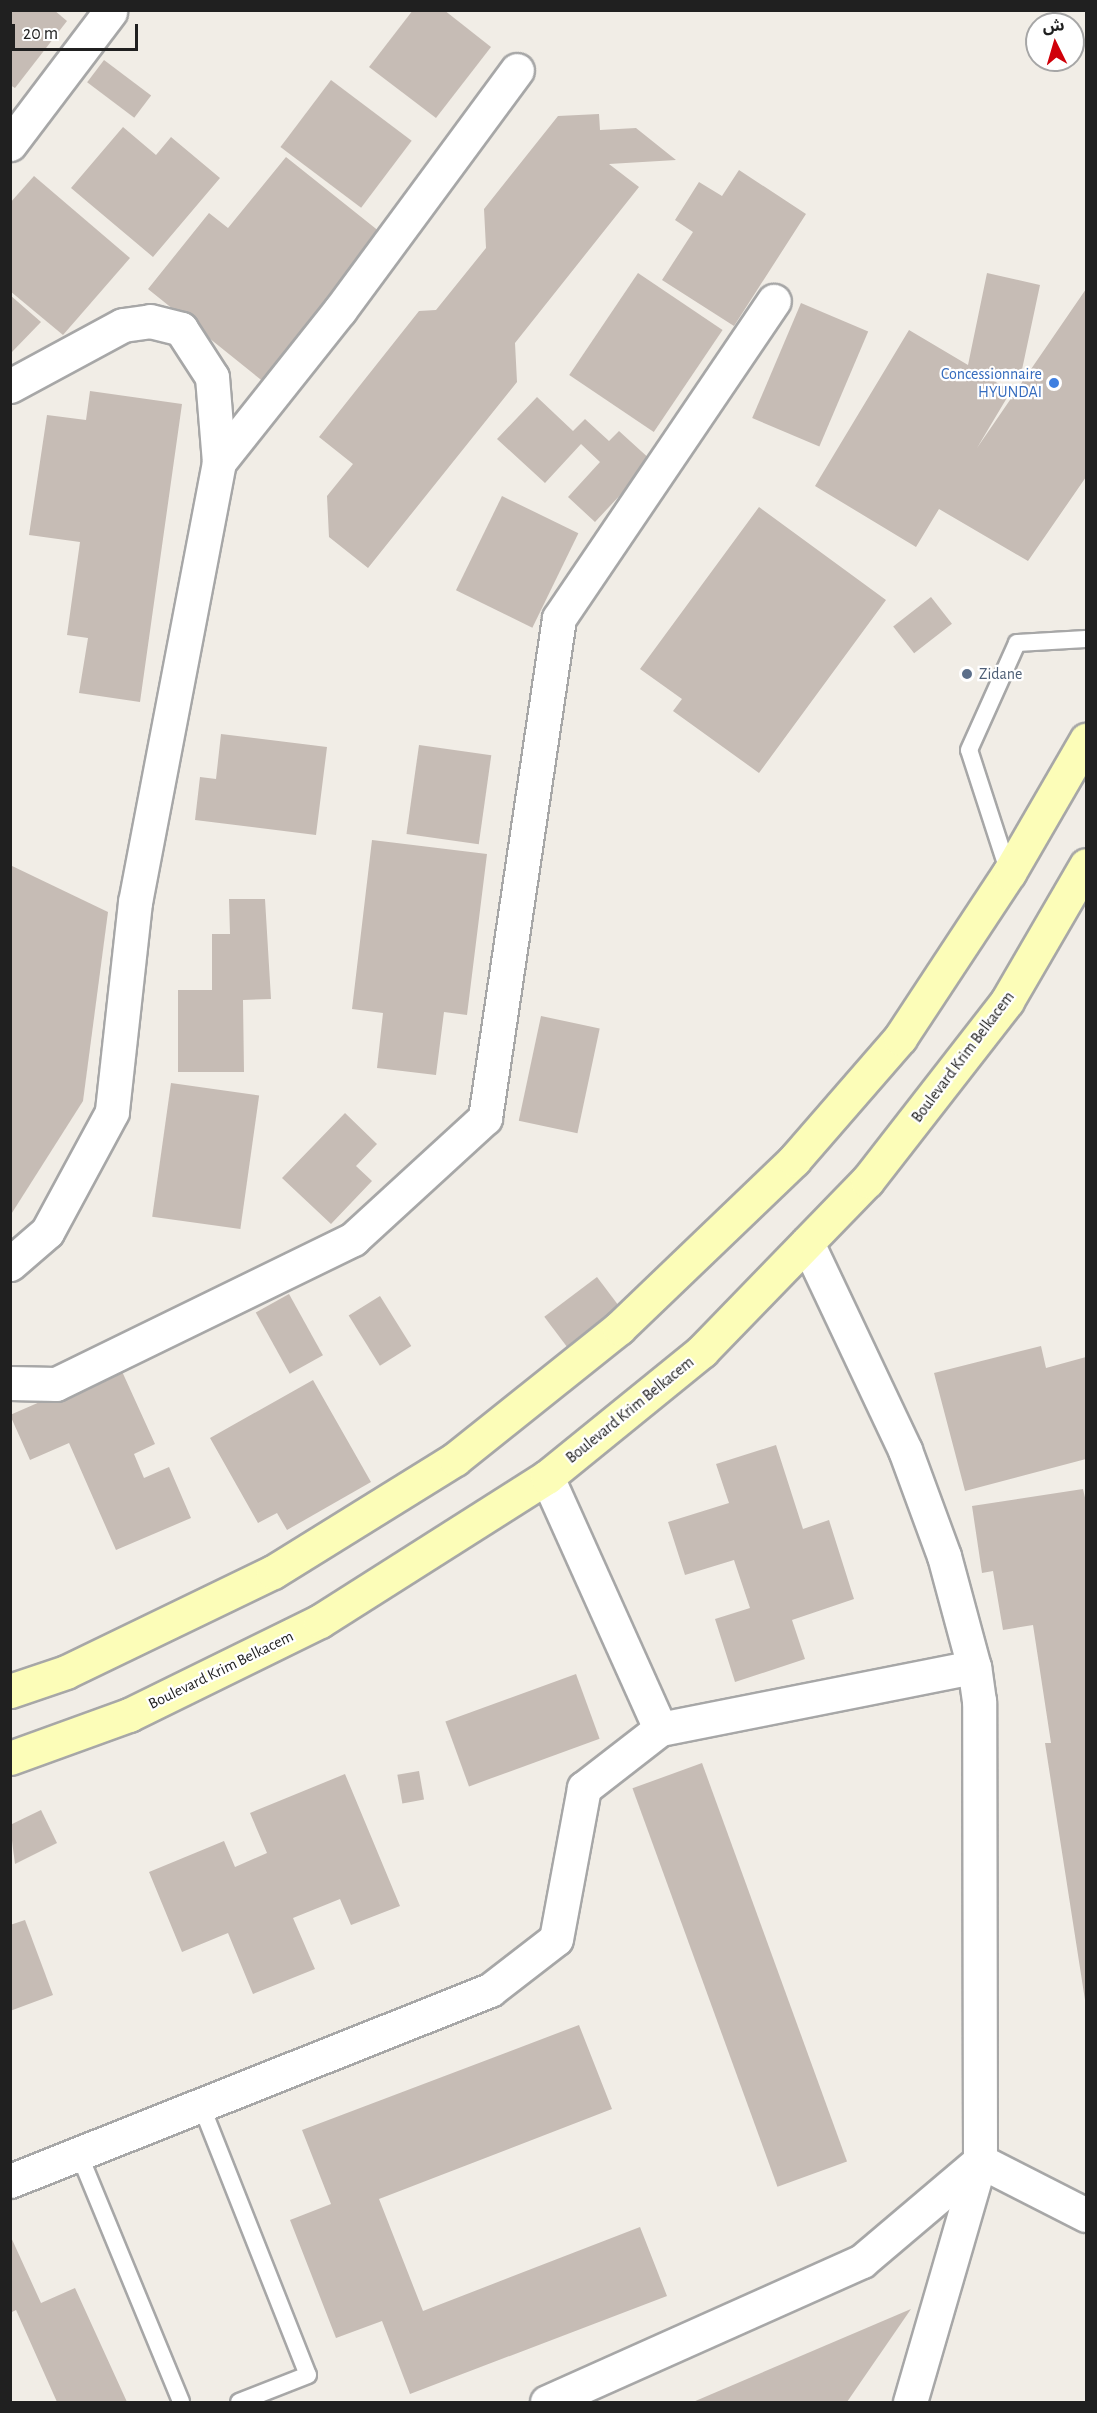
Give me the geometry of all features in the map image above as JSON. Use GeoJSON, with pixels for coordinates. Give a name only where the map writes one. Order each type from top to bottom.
{"type":"FeatureCollection","features":[{"type":"Feature","properties":{"kind":"main road"},"geometry":{"type":"LineString","coordinates":[[10,1691],[66,1672],[273,1572],[455,1459],[619,1328],[794,1160],[900,1038],[1009,873],[1086,740]]}},
{"type":"Feature","properties":{"kind":"main road","name":"Boulevard Krim Belkacem"},"geometry":{"type":"LineString","coordinates":[[10,1758],[129,1715],[320,1621],[547,1477],[702,1351],[867,1181],[1007,1001],[1086,865]]}},
{"type":"Feature","properties":{"kind":"street"},"geometry":{"type":"LineString","coordinates":[[10,144],[110,12]]}},
{"type":"Feature","properties":{"kind":"street"},"geometry":{"type":"LineString","coordinates":[[219,462],[340,310],[518,70]]}},
{"type":"Feature","properties":{"kind":"street"},"geometry":{"type":"LineString","coordinates":[[10,1383],[56,1384],[353,1239],[485,1118],[559,618],[774,301]]}},
{"type":"Feature","properties":{"kind":"street"},"geometry":{"type":"LineString","coordinates":[[10,386],[123,325],[150,321],[181,328],[212,377],[219,462],[135,902],[112,1112],[47,1232],[10,1264]]}},
{"type":"Feature","properties":{"kind":"street"},"geometry":{"type":"LineString","coordinates":[[807,1243],[905,1450],[944,1556],[974,1667],[979,1701],[980,2161],[910,2403]]}},
{"type":"Feature","properties":{"kind":"street"},"geometry":{"type":"LineString","coordinates":[[547,1477],[660,1729]]}},
{"type":"Feature","properties":{"kind":"street"},"geometry":{"type":"LineString","coordinates":[[10,2181],[490,1990],[556,1939],[584,1788],[660,1729],[974,1667]]}},
{"type":"Feature","properties":{"kind":"street"},"geometry":{"type":"LineString","coordinates":[[980,2161],[1086,2215]]}},
{"type":"Feature","properties":{"kind":"street"},"geometry":{"type":"LineString","coordinates":[[547,2403],[862,2261],[980,2161]]}},
{"type":"Feature","properties":{"kind":"lane"},"geometry":{"type":"LineString","coordinates":[[1009,873],[969,750],[1017,643],[1086,639]]}},
{"type":"Feature","properties":{"kind":"lane"},"geometry":{"type":"LineString","coordinates":[[201,2105],[308,2375],[239,2403]]}},
{"type":"Feature","properties":{"kind":"lane"},"geometry":{"type":"LineString","coordinates":[[80,2154],[181,2403]]}},
{"type":"Feature","properties":{"kind":"building"},"geometry":{"type":"Polygon","coordinates":[[[10,10],[54,10],[67,21],[15,88],[10,85],[10,10]]]}},
{"type":"Feature","properties":{"kind":"building"},"geometry":{"type":"Polygon","coordinates":[[[413,10],[444,10],[491,47],[436,118],[369,67],[413,10]]]}},
{"type":"Feature","properties":{"kind":"building"},"geometry":{"type":"Polygon","coordinates":[[[104,60],[151,96],[134,118],[87,82],[104,60]]]}},
{"type":"Feature","properties":{"kind":"building"},"geometry":{"type":"Polygon","coordinates":[[[331,80],[412,141],[361,208],[280,147],[331,80]]]}},
{"type":"Feature","properties":{"kind":"building"},"geometry":{"type":"Polygon","coordinates":[[[599,114],[600,130],[636,128],[676,160],[609,164],[639,187],[515,343],[517,382],[368,568],[329,537],[327,496],[353,464],[319,437],[419,311],[436,310],[486,248],[484,209],[558,116],[599,114]]]}},
{"type":"Feature","properties":{"kind":"building"},"geometry":{"type":"Polygon","coordinates":[[[123,127],[156,155],[171,137],[220,178],[153,257],[71,188],[123,127]]]}},
{"type":"Feature","properties":{"kind":"building"},"geometry":{"type":"Polygon","coordinates":[[[286,157],[385,236],[265,383],[148,289],[209,213],[228,228],[286,157]]]}},
{"type":"Feature","properties":{"kind":"building"},"geometry":{"type":"Polygon","coordinates":[[[739,170],[806,214],[734,326],[662,280],[693,232],[675,220],[699,182],[722,196],[739,170]]]}},
{"type":"Feature","properties":{"kind":"building"},"geometry":{"type":"Polygon","coordinates":[[[34,176],[130,258],[63,335],[10,291],[10,203],[34,176]]]}},
{"type":"Feature","properties":{"kind":"building"},"geometry":{"type":"Polygon","coordinates":[[[638,273],[723,330],[654,432],[569,375],[638,273]]]}},
{"type":"Feature","properties":{"kind":"building"},"geometry":{"type":"Polygon","coordinates":[[[987,273],[1040,285],[1020,379],[977,371],[1011,391],[977,448],[1086,289],[1086,477],[1028,561],[939,509],[916,547],[815,486],[909,330],[968,365],[987,273]]]}},
{"type":"Feature","properties":{"kind":"building"},"geometry":{"type":"Polygon","coordinates":[[[10,295],[41,322],[10,354],[10,295]]]}},
{"type":"Feature","properties":{"kind":"building"},"geometry":{"type":"Polygon","coordinates":[[[801,303],[868,332],[819,447],[752,418],[801,303]]]}},
{"type":"Feature","properties":{"kind":"building"},"geometry":{"type":"Polygon","coordinates":[[[90,391],[182,404],[140,702],[79,693],[88,638],[67,635],[80,542],[29,535],[47,415],[86,420],[90,391]]]}},
{"type":"Feature","properties":{"kind":"building"},"geometry":{"type":"Polygon","coordinates":[[[537,397],[573,431],[585,419],[609,441],[619,431],[652,461],[595,522],[568,497],[600,462],[581,444],[545,483],[497,439],[537,397]]]}},
{"type":"Feature","properties":{"kind":"building"},"geometry":{"type":"Polygon","coordinates":[[[502,496],[578,533],[532,628],[456,590],[502,496]]]}},
{"type":"Feature","properties":{"kind":"building"},"geometry":{"type":"Polygon","coordinates":[[[759,507],[886,600],[759,773],[673,711],[682,699],[640,669],[759,507]]]}},
{"type":"Feature","properties":{"kind":"building"},"geometry":{"type":"Polygon","coordinates":[[[931,597],[952,624],[914,653],[893,627],[931,597]]]}},
{"type":"Feature","properties":{"kind":"building"},"geometry":{"type":"Polygon","coordinates":[[[221,734],[327,747],[316,835],[195,820],[200,777],[216,779],[221,734]]]}},
{"type":"Feature","properties":{"kind":"building"},"geometry":{"type":"Polygon","coordinates":[[[419,745],[491,755],[479,844],[406,834],[419,745]]]}},
{"type":"Feature","properties":{"kind":"building"},"geometry":{"type":"Polygon","coordinates":[[[372,840],[487,854],[467,1015],[444,1012],[436,1075],[377,1068],[383,1013],[352,1009],[372,840]]]}},
{"type":"Feature","properties":{"kind":"building"},"geometry":{"type":"Polygon","coordinates":[[[10,865],[108,912],[83,1101],[10,1216],[10,865]]]}},
{"type":"Feature","properties":{"kind":"building"},"geometry":{"type":"Polygon","coordinates":[[[229,899],[265,899],[271,999],[243,1000],[244,1072],[178,1072],[178,990],[212,990],[212,934],[230,934],[229,899]]]}},
{"type":"Feature","properties":{"kind":"building"},"geometry":{"type":"Polygon","coordinates":[[[541,1016],[600,1028],[577,1133],[519,1121],[541,1016]]]}},
{"type":"Feature","properties":{"kind":"building"},"geometry":{"type":"Polygon","coordinates":[[[171,1083],[259,1095],[240,1229],[152,1217],[171,1083]]]}},
{"type":"Feature","properties":{"kind":"building"},"geometry":{"type":"Polygon","coordinates":[[[345,1113],[377,1144],[356,1166],[372,1181],[331,1224],[282,1178],[345,1113]]]}},
{"type":"Feature","properties":{"kind":"building"},"geometry":{"type":"Polygon","coordinates":[[[597,1277],[639,1332],[586,1372],[544,1317],[597,1277]]]}},
{"type":"Feature","properties":{"kind":"building"},"geometry":{"type":"Polygon","coordinates":[[[289,1294],[323,1355],[290,1374],[256,1312],[289,1294]]]}},
{"type":"Feature","properties":{"kind":"building"},"geometry":{"type":"Polygon","coordinates":[[[380,1296],[411,1346],[380,1366],[349,1316],[380,1296]]]}},
{"type":"Feature","properties":{"kind":"building"},"geometry":{"type":"Polygon","coordinates":[[[1041,1346],[1046,1368],[1086,1357],[1086,1459],[965,1491],[934,1373],[1041,1346]]]}},
{"type":"Feature","properties":{"kind":"building"},"geometry":{"type":"Polygon","coordinates":[[[120,1367],[155,1444],[134,1454],[144,1478],[169,1467],[191,1518],[116,1550],[69,1443],[30,1460],[10,1415],[120,1367]]]}},
{"type":"Feature","properties":{"kind":"building"},"geometry":{"type":"Polygon","coordinates":[[[313,1380],[371,1482],[287,1530],[277,1513],[258,1523],[210,1438],[313,1380]]]}},
{"type":"Feature","properties":{"kind":"building"},"geometry":{"type":"Polygon","coordinates":[[[776,1445],[803,1529],[829,1520],[854,1599],[792,1620],[805,1659],[735,1682],[715,1619],[750,1608],[734,1560],[685,1575],[668,1522],[729,1503],[716,1464],[776,1445]]]}},
{"type":"Feature","properties":{"kind":"building"},"geometry":{"type":"Polygon","coordinates":[[[1083,1489],[1086,1502],[1085,2000],[1045,1743],[1051,1743],[1033,1625],[1003,1630],[993,1571],[982,1573],[972,1506],[1083,1489]]]}},
{"type":"Feature","properties":{"kind":"building"},"geometry":{"type":"Polygon","coordinates":[[[576,1674],[600,1739],[469,1786],[445,1722],[576,1674]]]}},
{"type":"Feature","properties":{"kind":"building"},"geometry":{"type":"Polygon","coordinates":[[[702,1763],[847,2161],[777,2187],[632,1788],[702,1763]]]}},
{"type":"Feature","properties":{"kind":"building"},"geometry":{"type":"Polygon","coordinates":[[[419,1771],[424,1800],[402,1803],[397,1775],[419,1771]]]}},
{"type":"Feature","properties":{"kind":"building"},"geometry":{"type":"Polygon","coordinates":[[[345,1774],[400,1906],[351,1925],[340,1899],[293,1918],[315,1969],[253,1994],[228,1933],[182,1952],[149,1872],[224,1841],[235,1867],[267,1853],[250,1813],[345,1774]]]}},
{"type":"Feature","properties":{"kind":"building"},"geometry":{"type":"Polygon","coordinates":[[[41,1810],[57,1843],[15,1864],[10,1825],[41,1810]]]}},
{"type":"Feature","properties":{"kind":"building"},"geometry":{"type":"Polygon","coordinates":[[[25,1920],[53,1995],[10,2011],[10,1925],[25,1920]]]}},
{"type":"Feature","properties":{"kind":"building"},"geometry":{"type":"Polygon","coordinates":[[[579,2025],[612,2109],[379,2199],[423,2311],[640,2227],[667,2296],[410,2394],[382,2321],[336,2338],[290,2220],[331,2204],[302,2130],[579,2025]]]}},
{"type":"Feature","properties":{"kind":"building"},"geometry":{"type":"Polygon","coordinates":[[[10,2235],[41,2303],[75,2288],[127,2402],[57,2402],[16,2310],[10,2313],[10,2235]]]}},
{"type":"Feature","properties":{"kind":"building"},"geometry":{"type":"Polygon","coordinates":[[[911,2309],[847,2402],[693,2402],[911,2309]]]}},
{"type":"Feature","properties":{"kind":"place","name":"Concessionnaire HYUNDAI"},"geometry":{"type":"Point","coordinates":[1054,383]}},
{"type":"Feature","properties":{"kind":"place","name":"Zidane"},"geometry":{"type":"Point","coordinates":[967,674]}}]}
